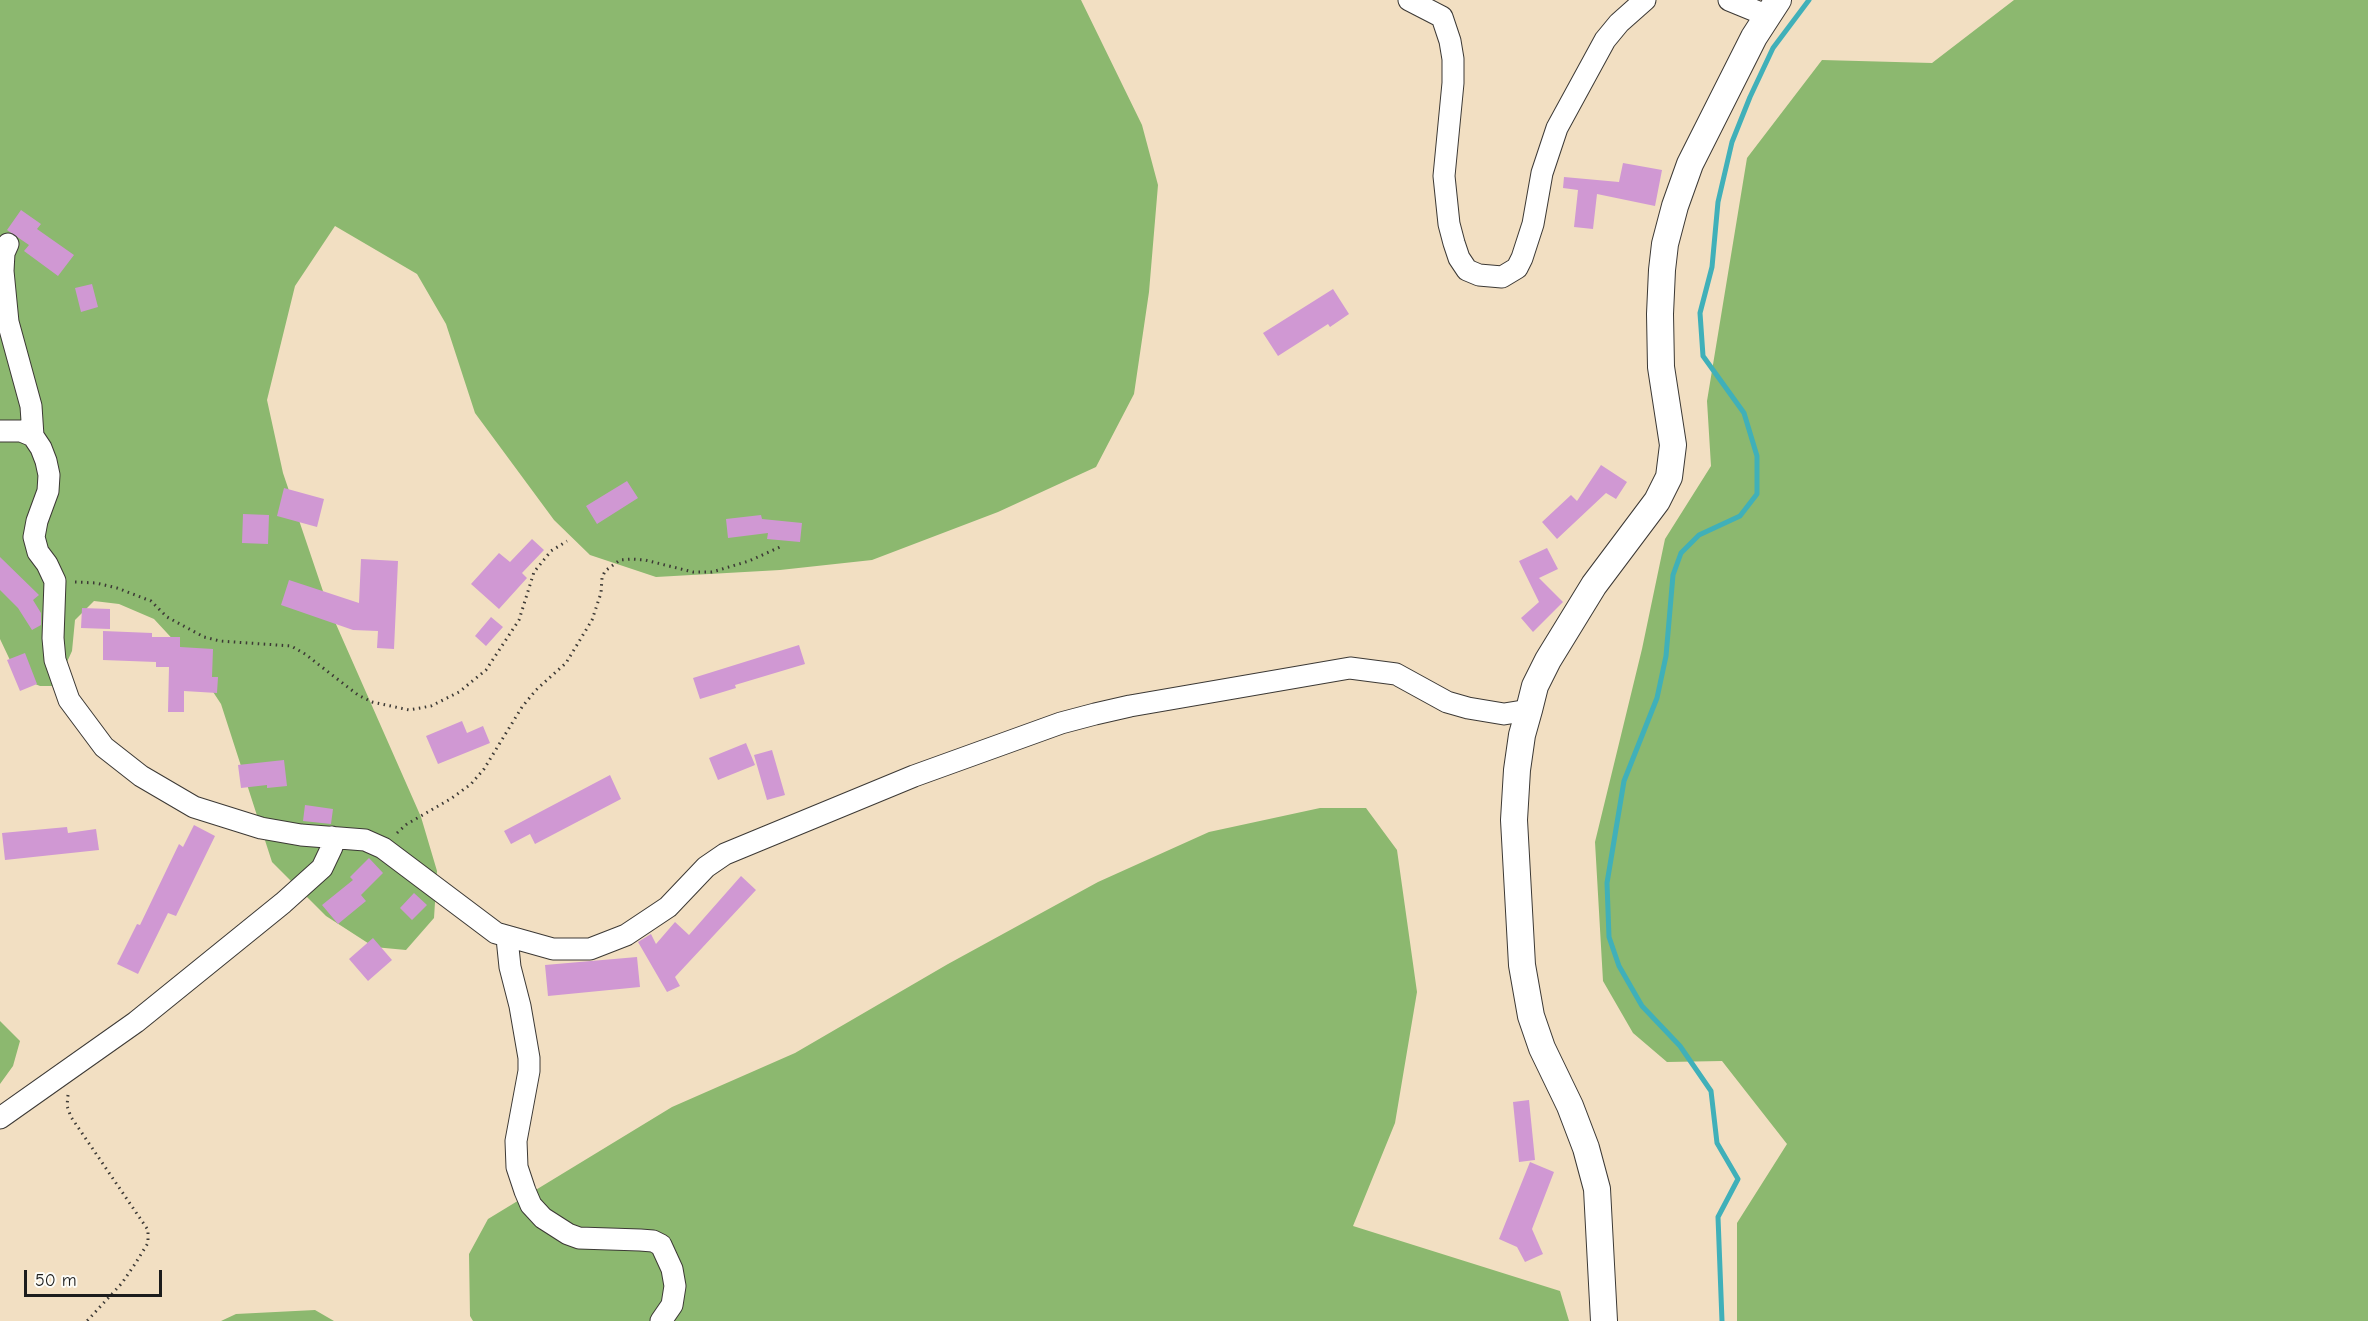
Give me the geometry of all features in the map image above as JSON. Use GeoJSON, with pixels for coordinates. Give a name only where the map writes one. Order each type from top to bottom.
{"type":"FeatureCollection","features":[{"type":"Feature","properties":{"kind":"street"},"geometry":{"type":"LineString","coordinates":[[1408,0],[1442,17],[1450,41],[1453,82],[1445,144],[1444,176],[1446,206],[1459,258],[1467,270],[1479,275],[1502,277],[1517,268],[1522,258],[1533,224],[1542,173],[1557,128],[1605,40],[1619,23],[1646,0]]}},
{"type":"Feature","properties":{"kind":"street"},"geometry":{"type":"LineString","coordinates":[[1604,1321],[1597,1189],[1586,1148],[1570,1106],[1542,1048],[1531,1016],[1522,965],[1514,820],[1517,770],[1522,735],[1535,686],[1553,651],[1594,585],[1657,501],[1669,477],[1673,445],[1661,368],[1660,314],[1665,244],[1690,164],[1754,37],[1773,8],[1729,0]]}},
{"type":"Feature","properties":{"kind":"street"},"geometry":{"type":"LineString","coordinates":[[8,244],[4,253],[3,271],[8,322],[31,406],[33,436],[41,448],[49,475],[48,491],[34,537],[38,552],[55,581],[53,638],[56,660],[69,700],[104,747],[141,776],[194,807],[261,828],[301,835],[365,840],[383,848],[479,923],[507,938],[553,949],[590,949],[604,944],[626,935],[668,907],[706,867],[725,854],[914,776],[1060,723],[1130,706],[1350,668],[1396,674],[1447,702],[1468,708],[1504,714],[1529,710]]}},
{"type":"Feature","properties":{"kind":"street"},"geometry":{"type":"LineString","coordinates":[[0,431],[21,431],[33,436]]}},
{"type":"Feature","properties":{"kind":"street"},"geometry":{"type":"LineString","coordinates":[[0,1118],[136,1022],[283,903],[322,868],[332,848],[332,837]]}},
{"type":"Feature","properties":{"kind":"street"},"geometry":{"type":"LineString","coordinates":[[507,938],[510,967],[520,1006],[529,1058],[529,1071],[516,1141],[517,1167],[525,1191],[531,1205],[543,1218],[568,1234],[579,1238],[653,1241],[661,1245],[672,1269],[675,1286],[672,1305],[661,1321]]}},
{"type":"Feature","properties":{"kind":"path"},"geometry":{"type":"LineString","coordinates":[[55,581],[96,583],[125,591],[151,601],[167,618],[188,630],[212,639],[291,646],[372,702],[409,710],[431,706],[459,692],[486,670],[519,620],[534,572],[551,551],[567,541]]}},
{"type":"Feature","properties":{"kind":"path"},"geometry":{"type":"LineString","coordinates":[[383,848],[407,824],[452,798],[471,784],[484,769],[522,706],[566,663],[592,620],[605,571],[620,560],[645,560],[693,572],[711,572],[749,561],[780,547]]}},
{"type":"Feature","properties":{"kind":"path"},"geometry":{"type":"LineString","coordinates":[[69,1092],[66,1101],[69,1113],[148,1230],[148,1243],[135,1264],[87,1321]]}},
{"type":"Feature","properties":{"kind":"green space"},"geometry":{"type":"Polygon","coordinates":[[[0,0],[1081,0],[1142,125],[1158,185],[1149,292],[1134,394],[1096,467],[998,512],[872,560],[780,570],[656,577],[590,555],[554,520],[475,413],[446,324],[417,274],[335,226],[295,286],[267,400],[283,473],[328,606],[421,817],[437,871],[434,918],[406,950],[374,947],[326,916],[272,862],[221,704],[192,660],[154,619],[119,604],[94,601],[75,620],[72,651],[56,686],[40,686],[18,677],[0,639],[0,0]]]}},
{"type":"Feature","properties":{"kind":"green space"},"geometry":{"type":"Polygon","coordinates":[[[2014,0],[2368,0],[2368,1321],[1737,1321],[1737,1223],[1787,1144],[1722,1061],[1667,1062],[1633,1033],[1603,981],[1595,842],[1642,649],[1665,539],[1711,466],[1707,401],[1747,158],[1822,60],[1932,63],[2014,0]]]}},
{"type":"Feature","properties":{"kind":"green space"},"geometry":{"type":"Polygon","coordinates":[[[1320,808],[1366,808],[1397,850],[1417,992],[1395,1123],[1353,1226],[1560,1291],[1569,1321],[473,1321],[470,1316],[469,1254],[488,1219],[672,1107],[795,1053],[948,964],[1098,882],[1209,832],[1320,808]]]}},
{"type":"Feature","properties":{"kind":"green space"},"geometry":{"type":"Polygon","coordinates":[[[0,1021],[20,1041],[13,1066],[0,1084],[0,1021]]]}},
{"type":"Feature","properties":{"kind":"green space"},"geometry":{"type":"Polygon","coordinates":[[[315,1310],[334,1321],[221,1321],[236,1314],[315,1310]]]}},
{"type":"Feature","properties":{"kind":"building"},"geometry":{"type":"Polygon","coordinates":[[[1623,163],[1662,170],[1655,206],[1597,194],[1593,229],[1574,227],[1578,190],[1563,188],[1564,177],[1619,182],[1623,163]]]}},
{"type":"Feature","properties":{"kind":"building"},"geometry":{"type":"Polygon","coordinates":[[[21,210],[41,224],[37,229],[74,255],[58,276],[24,251],[29,245],[7,230],[21,210]]]}},
{"type":"Feature","properties":{"kind":"building"},"geometry":{"type":"Polygon","coordinates":[[[92,284],[98,307],[81,312],[75,288],[92,284]]]}},
{"type":"Feature","properties":{"kind":"building"},"geometry":{"type":"Polygon","coordinates":[[[1333,289],[1349,314],[1330,327],[1328,324],[1278,356],[1263,333],[1333,289]]]}},
{"type":"Feature","properties":{"kind":"building"},"geometry":{"type":"Polygon","coordinates":[[[1601,465],[1627,482],[1616,499],[1606,493],[1557,539],[1542,522],[1571,495],[1577,501],[1601,465]]]}},
{"type":"Feature","properties":{"kind":"building"},"geometry":{"type":"Polygon","coordinates":[[[627,481],[638,498],[597,524],[586,506],[627,481]]]}},
{"type":"Feature","properties":{"kind":"building"},"geometry":{"type":"Polygon","coordinates":[[[284,488],[324,499],[317,527],[277,516],[284,488]]]}},
{"type":"Feature","properties":{"kind":"building"},"geometry":{"type":"Polygon","coordinates":[[[243,514],[269,515],[268,544],[242,543],[243,514]]]}},
{"type":"Feature","properties":{"kind":"building"},"geometry":{"type":"Polygon","coordinates":[[[761,515],[762,519],[802,523],[800,542],[767,539],[768,533],[728,538],[726,519],[761,515]]]}},
{"type":"Feature","properties":{"kind":"building"},"geometry":{"type":"Polygon","coordinates":[[[532,539],[544,550],[522,573],[527,578],[499,609],[471,584],[499,553],[510,562],[532,539]]]}},
{"type":"Feature","properties":{"kind":"building"},"geometry":{"type":"Polygon","coordinates":[[[1547,548],[1558,569],[1539,578],[1563,602],[1533,632],[1521,618],[1539,602],[1519,561],[1547,548]]]}},
{"type":"Feature","properties":{"kind":"building"},"geometry":{"type":"Polygon","coordinates":[[[0,557],[39,595],[33,600],[41,613],[41,625],[32,630],[18,608],[0,590],[0,557]]]}},
{"type":"Feature","properties":{"kind":"building"},"geometry":{"type":"Polygon","coordinates":[[[361,559],[398,561],[394,649],[377,648],[378,631],[353,630],[281,605],[289,580],[359,603],[361,559]]]}},
{"type":"Feature","properties":{"kind":"building"},"geometry":{"type":"Polygon","coordinates":[[[82,608],[110,609],[110,629],[81,628],[82,608]]]}},
{"type":"Feature","properties":{"kind":"building"},"geometry":{"type":"Polygon","coordinates":[[[491,617],[503,627],[486,646],[475,636],[491,617]]]}},
{"type":"Feature","properties":{"kind":"building"},"geometry":{"type":"Polygon","coordinates":[[[103,631],[152,633],[152,637],[180,637],[180,647],[213,649],[212,677],[218,677],[217,693],[184,691],[184,712],[168,712],[169,667],[156,667],[156,662],[103,660],[103,631]]]}},
{"type":"Feature","properties":{"kind":"building"},"geometry":{"type":"Polygon","coordinates":[[[799,645],[805,664],[735,685],[736,688],[700,699],[693,678],[799,645]]]}},
{"type":"Feature","properties":{"kind":"building"},"geometry":{"type":"Polygon","coordinates":[[[25,653],[37,684],[20,691],[7,660],[25,653]]]}},
{"type":"Feature","properties":{"kind":"building"},"geometry":{"type":"Polygon","coordinates":[[[462,721],[467,733],[483,726],[490,743],[438,764],[426,736],[462,721]]]}},
{"type":"Feature","properties":{"kind":"building"},"geometry":{"type":"Polygon","coordinates":[[[746,743],[755,765],[718,780],[709,758],[746,743]]]}},
{"type":"Feature","properties":{"kind":"building"},"geometry":{"type":"Polygon","coordinates":[[[772,750],[785,795],[767,800],[754,755],[772,750]]]}},
{"type":"Feature","properties":{"kind":"building"},"geometry":{"type":"Polygon","coordinates":[[[284,760],[287,786],[267,788],[267,785],[241,788],[238,765],[284,760]]]}},
{"type":"Feature","properties":{"kind":"building"},"geometry":{"type":"Polygon","coordinates":[[[610,775],[621,799],[535,844],[530,834],[511,844],[504,831],[610,775]]]}},
{"type":"Feature","properties":{"kind":"building"},"geometry":{"type":"Polygon","coordinates":[[[305,805],[333,809],[331,824],[303,821],[305,805]]]}},
{"type":"Feature","properties":{"kind":"building"},"geometry":{"type":"Polygon","coordinates":[[[194,825],[215,836],[176,916],[168,913],[138,974],[117,964],[137,924],[140,925],[179,844],[183,847],[194,825]]]}},
{"type":"Feature","properties":{"kind":"building"},"geometry":{"type":"Polygon","coordinates":[[[67,827],[68,833],[96,829],[99,850],[5,860],[2,833],[67,827]]]}},
{"type":"Feature","properties":{"kind":"building"},"geometry":{"type":"Polygon","coordinates":[[[369,858],[383,873],[361,895],[366,901],[338,924],[322,905],[353,880],[350,877],[369,858]]]}},
{"type":"Feature","properties":{"kind":"building"},"geometry":{"type":"Polygon","coordinates":[[[741,876],[756,890],[675,977],[680,986],[667,992],[638,942],[651,934],[656,944],[675,922],[689,935],[741,876]]]}},
{"type":"Feature","properties":{"kind":"building"},"geometry":{"type":"Polygon","coordinates":[[[414,893],[427,905],[412,920],[400,908],[414,893]]]}},
{"type":"Feature","properties":{"kind":"building"},"geometry":{"type":"Polygon","coordinates":[[[373,938],[392,960],[368,981],[349,959],[373,938]]]}},
{"type":"Feature","properties":{"kind":"building"},"geometry":{"type":"Polygon","coordinates":[[[637,957],[640,987],[548,996],[545,965],[637,957]]]}},
{"type":"Feature","properties":{"kind":"building"},"geometry":{"type":"Polygon","coordinates":[[[1529,1100],[1535,1160],[1519,1162],[1513,1102],[1529,1100]]]}},
{"type":"Feature","properties":{"kind":"building"},"geometry":{"type":"Polygon","coordinates":[[[1530,1162],[1554,1172],[1532,1229],[1543,1254],[1525,1262],[1517,1247],[1499,1239],[1530,1162]]]}},
{"type":"Feature","properties":{"kind":"waterway"},"geometry":{"type":"LineString","coordinates":[[1722,1321],[1718,1217],[1738,1179],[1717,1143],[1711,1091],[1680,1046],[1642,1006],[1619,966],[1609,937],[1607,883],[1624,781],[1657,698],[1666,656],[1673,575],[1681,553],[1699,535],[1740,516],[1757,494],[1757,456],[1744,413],[1703,356],[1700,313],[1712,267],[1718,202],[1732,142],[1773,48],[1809,0]]}}]}
